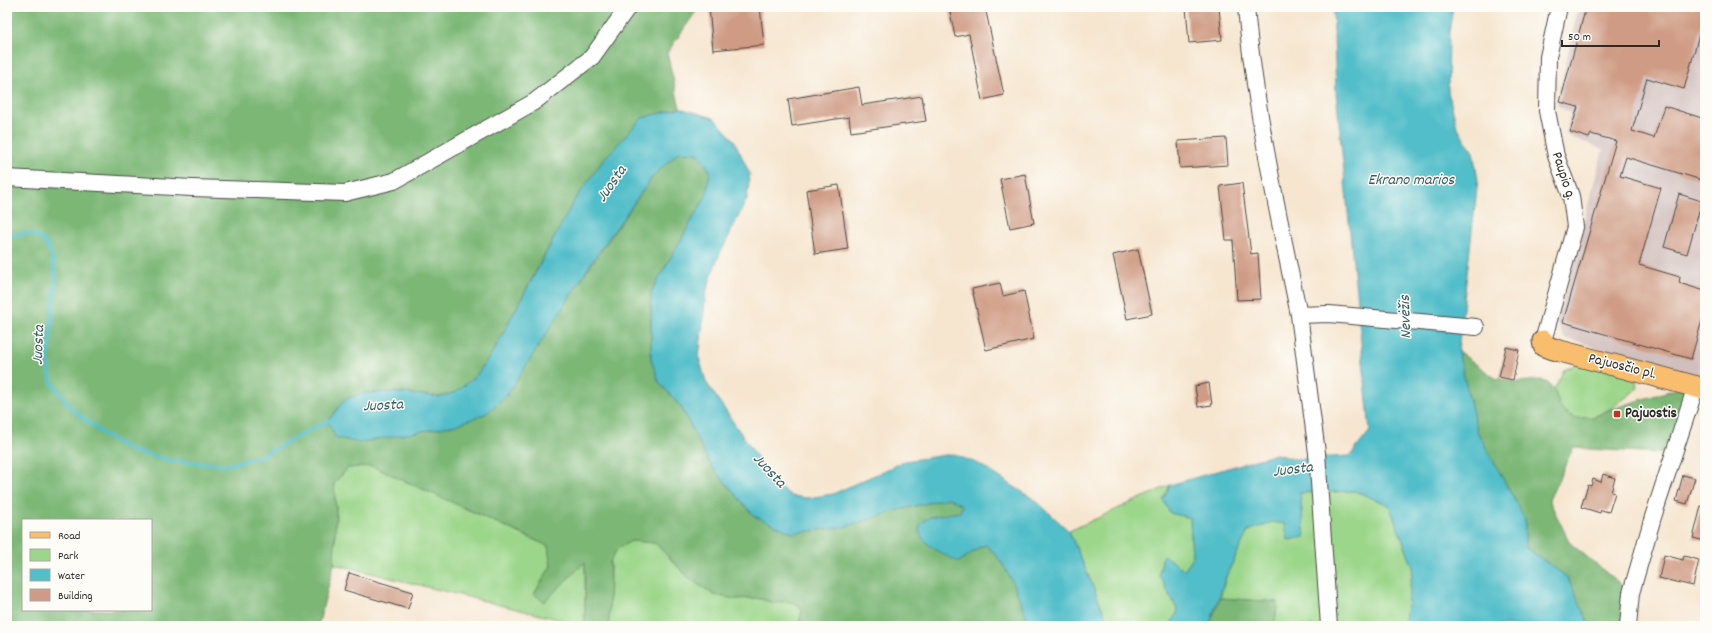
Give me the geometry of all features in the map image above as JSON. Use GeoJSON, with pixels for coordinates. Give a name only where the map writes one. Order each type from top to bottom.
{"type":"FeatureCollection","features":[{"type":"Feature","properties":{"kind":"main road","name":"Pajuosčio pl."},"geometry":{"type":"LineString","coordinates":[[1543,341],[1544,346],[1560,351],[1701,387]]}},
{"type":"Feature","properties":{"kind":"street"},"geometry":{"type":"LineString","coordinates":[[7,178],[192,188],[345,193],[394,180],[534,102],[592,57],[628,7]]}},
{"type":"Feature","properties":{"kind":"street"},"geometry":{"type":"LineString","coordinates":[[1246,7],[1255,86],[1269,170],[1299,315],[1317,453],[1329,626]]}},
{"type":"Feature","properties":{"kind":"street","name":"Paupio g."},"geometry":{"type":"LineString","coordinates":[[1543,341],[1576,227],[1571,196],[1556,156],[1547,111],[1548,57],[1559,7]]}},
{"type":"Feature","properties":{"kind":"street"},"geometry":{"type":"LineString","coordinates":[[1299,315],[1329,314],[1476,327]]}},
{"type":"Feature","properties":{"kind":"street"},"geometry":{"type":"LineString","coordinates":[[1628,626],[1631,593],[1654,517],[1701,387]]}},
{"type":"Feature","properties":{"kind":"shaded area"},"geometry":{"type":"Polygon","coordinates":[[[1578,7],[1705,7],[1705,358],[1696,386],[1673,380],[1583,343],[1564,338],[1557,323],[1603,149],[1566,135],[1571,113],[1557,105],[1578,7]]]}},
{"type":"Feature","properties":{"kind":"green space"},"geometry":{"type":"Polygon","coordinates":[[[7,7],[699,7],[667,53],[680,108],[642,118],[553,239],[494,350],[476,376],[456,392],[440,397],[392,392],[364,393],[335,437],[358,442],[456,425],[487,413],[654,175],[679,152],[698,153],[710,171],[706,196],[651,292],[651,359],[659,382],[681,407],[711,466],[754,516],[906,508],[949,498],[962,505],[960,513],[930,517],[959,562],[985,545],[992,550],[1006,569],[1012,581],[1030,626],[798,626],[802,611],[798,604],[786,601],[775,603],[757,598],[735,599],[714,595],[690,579],[655,543],[631,541],[617,549],[610,562],[609,626],[585,626],[585,562],[544,602],[534,594],[551,566],[548,546],[372,466],[348,468],[334,483],[336,510],[334,564],[318,626],[7,626],[7,7]]]}},
{"type":"Feature","properties":{"kind":"green space"},"geometry":{"type":"Polygon","coordinates":[[[1458,351],[1495,378],[1516,382],[1541,380],[1548,383],[1554,389],[1561,409],[1574,418],[1595,417],[1609,410],[1672,390],[1696,386],[1675,454],[1573,448],[1549,500],[1570,543],[1631,593],[1628,626],[1590,626],[1567,577],[1525,547],[1525,519],[1477,431],[1458,351]]]}},
{"type":"Feature","properties":{"kind":"green space"},"geometry":{"type":"Polygon","coordinates":[[[1583,361],[1635,374],[1638,388],[1612,408],[1601,414],[1580,419],[1570,416],[1561,409],[1554,389],[1564,370],[1583,361]]]}},
{"type":"Feature","properties":{"kind":"green space"},"geometry":{"type":"Polygon","coordinates":[[[372,466],[548,546],[551,566],[534,594],[585,562],[585,626],[334,564],[336,510],[334,483],[348,468],[372,466]]]}},
{"type":"Feature","properties":{"kind":"green space"},"geometry":{"type":"Polygon","coordinates":[[[1170,485],[1163,500],[1170,513],[1190,518],[1192,558],[1185,570],[1163,556],[1159,575],[1178,611],[1170,626],[1110,626],[1069,531],[1170,485]]]}},
{"type":"Feature","properties":{"kind":"green space"},"geometry":{"type":"Polygon","coordinates":[[[1355,491],[1389,505],[1413,567],[1404,626],[1274,626],[1278,602],[1220,598],[1227,574],[1248,531],[1272,522],[1285,524],[1300,493],[1355,491]]]}},
{"type":"Feature","properties":{"kind":"green space"},"geometry":{"type":"Polygon","coordinates":[[[631,541],[655,543],[690,579],[735,599],[757,598],[775,603],[786,601],[798,604],[802,611],[798,626],[609,626],[610,562],[617,549],[631,541]]]}},
{"type":"Feature","properties":{"kind":"green space"},"geometry":{"type":"Polygon","coordinates":[[[1220,598],[1278,602],[1274,626],[1209,626],[1220,598]]]}},
{"type":"Feature","properties":{"kind":"water","name":"Ekrano marios"},"geometry":{"type":"Polygon","coordinates":[[[1333,7],[1453,7],[1449,33],[1448,92],[1457,127],[1473,152],[1478,180],[1458,351],[1477,431],[1525,519],[1525,547],[1567,577],[1590,626],[1404,626],[1413,567],[1389,505],[1355,491],[1300,493],[1305,537],[1288,540],[1285,524],[1272,522],[1248,531],[1227,574],[1209,626],[1170,626],[1178,611],[1159,575],[1163,555],[1185,570],[1192,558],[1190,518],[1170,513],[1163,500],[1170,485],[1276,454],[1294,459],[1350,456],[1370,431],[1336,93],[1333,7]]]}},
{"type":"Feature","properties":{"kind":"water"},"geometry":{"type":"Polygon","coordinates":[[[680,108],[714,118],[734,140],[750,174],[747,199],[717,260],[706,292],[699,358],[706,382],[774,482],[791,496],[808,498],[833,494],[905,461],[953,454],[979,464],[1035,500],[1069,531],[1110,626],[1030,626],[1023,606],[1006,570],[999,559],[985,545],[959,562],[936,550],[922,537],[919,530],[921,524],[929,518],[960,512],[962,505],[949,498],[906,508],[844,527],[793,533],[754,516],[711,466],[681,407],[659,382],[651,359],[651,292],[706,196],[710,171],[698,153],[679,152],[654,175],[595,257],[508,394],[487,413],[456,425],[358,443],[335,437],[328,421],[345,399],[364,393],[392,392],[440,397],[456,392],[476,376],[494,350],[574,201],[605,158],[642,118],[680,108]]]}},
{"type":"Feature","properties":{"kind":"building"},"geometry":{"type":"Polygon","coordinates":[[[709,7],[760,7],[764,45],[713,50],[709,7]]]}},
{"type":"Feature","properties":{"kind":"building"},"geometry":{"type":"Polygon","coordinates":[[[949,7],[985,7],[1004,95],[982,100],[969,34],[955,37],[949,7]]]}},
{"type":"Feature","properties":{"kind":"building"},"geometry":{"type":"Polygon","coordinates":[[[1186,7],[1219,7],[1222,40],[1189,43],[1186,7]]]}},
{"type":"Feature","properties":{"kind":"building"},"geometry":{"type":"Polygon","coordinates":[[[1586,7],[1705,7],[1705,13],[1684,89],[1647,78],[1632,131],[1654,138],[1664,106],[1705,119],[1705,181],[1626,157],[1620,176],[1661,188],[1639,265],[1680,277],[1679,283],[1705,291],[1705,310],[1691,359],[1563,322],[1616,141],[1591,134],[1589,138],[1570,132],[1578,107],[1560,102],[1586,7]]]}},
{"type":"Feature","properties":{"kind":"building"},"geometry":{"type":"Polygon","coordinates":[[[859,87],[862,105],[922,96],[926,121],[851,132],[849,117],[792,126],[788,99],[859,87]]]}},
{"type":"Feature","properties":{"kind":"building"},"geometry":{"type":"Polygon","coordinates":[[[1226,138],[1228,165],[1180,168],[1178,141],[1226,138]]]}},
{"type":"Feature","properties":{"kind":"building"},"geometry":{"type":"Polygon","coordinates":[[[1025,174],[1034,223],[1010,228],[1000,179],[1025,174]]]}},
{"type":"Feature","properties":{"kind":"building"},"geometry":{"type":"Polygon","coordinates":[[[1242,183],[1251,254],[1258,253],[1261,299],[1237,300],[1233,240],[1226,240],[1220,186],[1242,183]]]}},
{"type":"Feature","properties":{"kind":"building"},"geometry":{"type":"Polygon","coordinates":[[[839,185],[848,249],[815,254],[806,190],[839,185]]]}},
{"type":"Feature","properties":{"kind":"building"},"geometry":{"type":"Polygon","coordinates":[[[1679,194],[1702,201],[1687,254],[1664,247],[1679,194]]]}},
{"type":"Feature","properties":{"kind":"building"},"geometry":{"type":"Polygon","coordinates":[[[1138,249],[1152,314],[1127,319],[1113,255],[1138,249]]]}},
{"type":"Feature","properties":{"kind":"building"},"geometry":{"type":"Polygon","coordinates":[[[1000,283],[1003,296],[1024,291],[1034,339],[986,350],[972,289],[1000,283]]]}},
{"type":"Feature","properties":{"kind":"building"},"geometry":{"type":"Polygon","coordinates":[[[1506,347],[1519,350],[1513,380],[1499,377],[1506,347]]]}},
{"type":"Feature","properties":{"kind":"building"},"geometry":{"type":"Polygon","coordinates":[[[1209,383],[1212,405],[1198,407],[1195,386],[1209,383]]]}},
{"type":"Feature","properties":{"kind":"building"},"geometry":{"type":"Polygon","coordinates":[[[1603,474],[1615,478],[1611,492],[1615,493],[1609,512],[1601,510],[1600,513],[1581,507],[1588,485],[1591,486],[1593,479],[1601,482],[1603,474]]]}},
{"type":"Feature","properties":{"kind":"building"},"geometry":{"type":"Polygon","coordinates":[[[1683,475],[1695,478],[1687,504],[1676,501],[1683,475]]]}},
{"type":"Feature","properties":{"kind":"building"},"geometry":{"type":"Polygon","coordinates":[[[1701,506],[1705,506],[1705,541],[1693,538],[1701,506]]]}},
{"type":"Feature","properties":{"kind":"building"},"geometry":{"type":"Polygon","coordinates":[[[1664,555],[1683,560],[1684,556],[1699,560],[1693,586],[1659,578],[1664,555]]]}},
{"type":"Feature","properties":{"kind":"building"},"geometry":{"type":"Polygon","coordinates":[[[349,573],[413,592],[408,609],[344,590],[349,573]]]}},
{"type":"Feature","properties":{"kind":"waterway","name":"Juosta"},"geometry":{"type":"LineString","coordinates":[[7,236],[28,233],[42,239],[51,252],[56,278],[48,360],[51,381],[71,408],[104,435],[132,451],[172,461],[228,465],[261,456],[328,421],[333,420]]}},
{"type":"Feature","properties":{"kind":"place","name":"Pajuostis"},"geometry":{"type":"Point","coordinates":[1617,414]}},
{"type":"Feature","properties":{"kind":"water label","name":"Nevėžis"},"geometry":{"type":"Point","coordinates":[1406,317]}}]}
